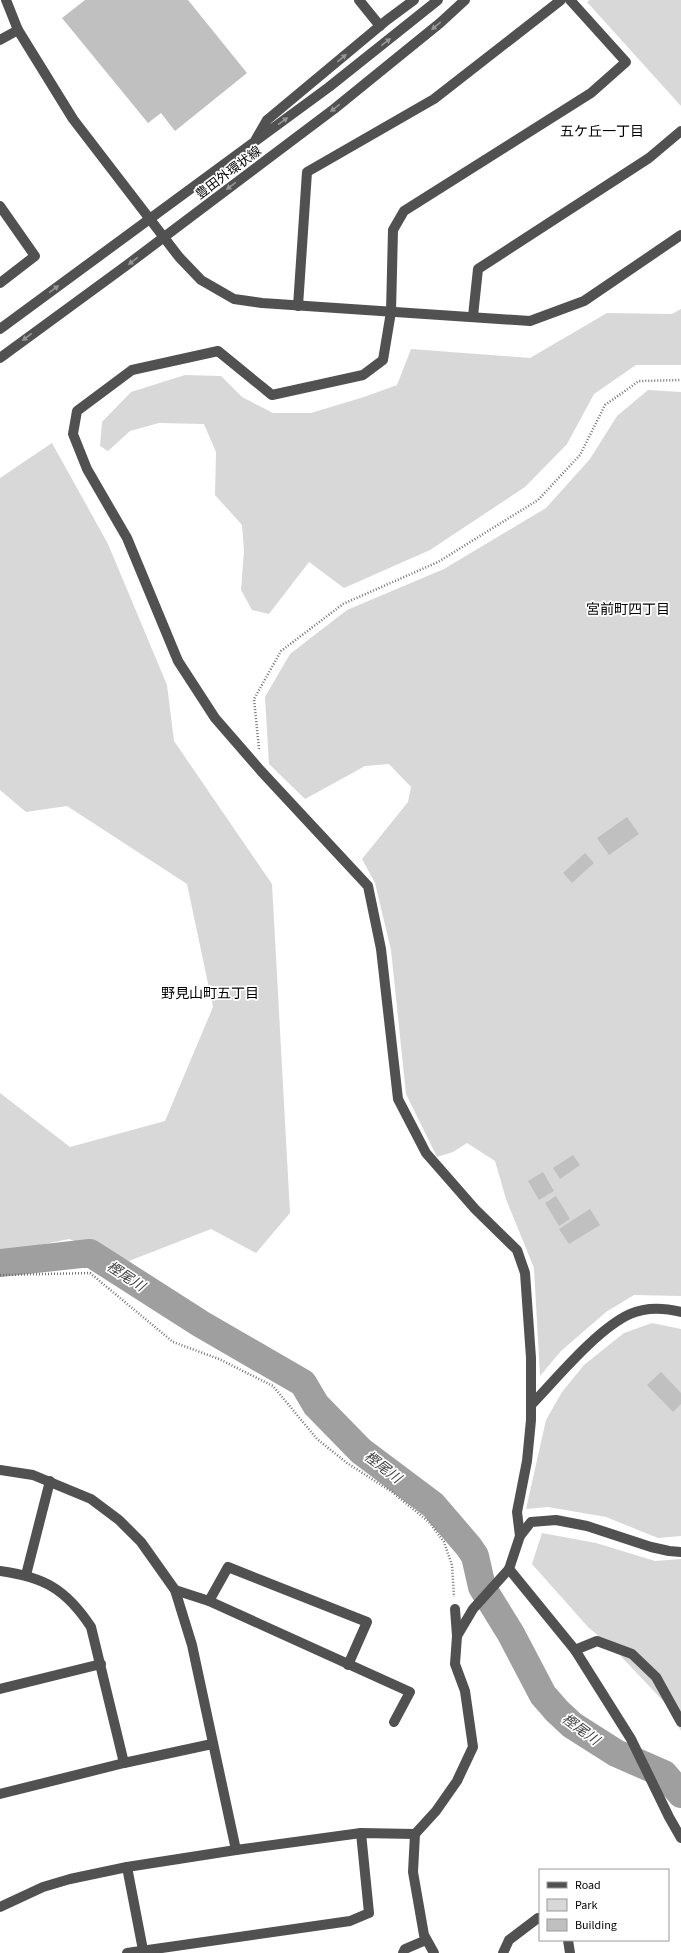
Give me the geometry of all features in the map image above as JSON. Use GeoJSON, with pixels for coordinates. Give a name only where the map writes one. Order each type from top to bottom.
{"type":"FeatureCollection","features":[{"type":"Feature","properties":{"kind":"street"},"geometry":{"type":"LineString","coordinates":[[6,0],[18,30],[73,119],[178,257],[201,280],[234,298],[262,303],[298,306],[473,316],[530,321],[584,301],[681,235]]}},
{"type":"Feature","properties":{"kind":"street"},"geometry":{"type":"LineString","coordinates":[[359,0],[380,26]]}},
{"type":"Feature","properties":{"kind":"street"},"geometry":{"type":"LineString","coordinates":[[254,142],[267,120],[380,26],[414,0]]}},
{"type":"Feature","properties":{"kind":"street","name":"豊田外環状線"},"geometry":{"type":"LineString","coordinates":[[0,330],[329,87],[438,0]]}},
{"type":"Feature","properties":{"kind":"street","name":"豊田外環状線"},"geometry":{"type":"LineString","coordinates":[[0,358],[334,109],[440,23],[465,0]]}},
{"type":"Feature","properties":{"kind":"street"},"geometry":{"type":"LineString","coordinates":[[298,306],[307,172],[434,99],[561,0]]}},
{"type":"Feature","properties":{"kind":"street"},"geometry":{"type":"LineString","coordinates":[[520,1536],[517,1512],[527,1461],[531,1405],[531,1358],[525,1273],[517,1250],[476,1209],[426,1153],[398,1099],[381,949],[368,886],[261,771],[215,718],[178,661],[127,538],[87,469],[73,434],[76,411],[132,370],[218,352],[272,395],[363,375],[383,360],[390,312],[393,230],[404,211],[591,93],[626,62],[570,0]]}},
{"type":"Feature","properties":{"kind":"street"},"geometry":{"type":"LineString","coordinates":[[0,40],[18,30]]}},
{"type":"Feature","properties":{"kind":"street"},"geometry":{"type":"LineString","coordinates":[[473,316],[478,270],[650,158],[681,131]]}},
{"type":"Feature","properties":{"kind":"street"},"geometry":{"type":"LineString","coordinates":[[0,206],[35,256],[0,283]]}},
{"type":"Feature","properties":{"kind":"street"},"geometry":{"type":"LineString","coordinates":[[531,1405],[611,1324],[631,1313],[655,1308],[681,1312]]}},
{"type":"Feature","properties":{"kind":"street"},"geometry":{"type":"LineString","coordinates":[[0,1470],[33,1475],[91,1499],[119,1520],[141,1542],[175,1590],[192,1645],[212,1744],[236,1850]]}},
{"type":"Feature","properties":{"kind":"street"},"geometry":{"type":"LineString","coordinates":[[26,1575],[50,1481]]}},
{"type":"Feature","properties":{"kind":"street"},"geometry":{"type":"LineString","coordinates":[[457,1636],[473,1609],[509,1568],[520,1536],[531,1522],[556,1520],[587,1526],[651,1547],[681,1552]]}},
{"type":"Feature","properties":{"kind":"street"},"geometry":{"type":"LineString","coordinates":[[209,1601],[228,1566],[367,1622],[348,1665]]}},
{"type":"Feature","properties":{"kind":"street"},"geometry":{"type":"LineString","coordinates":[[509,1568],[575,1650],[631,1739],[669,1817],[681,1838]]}},
{"type":"Feature","properties":{"kind":"street"},"geometry":{"type":"LineString","coordinates":[[0,1571],[26,1575],[65,1594],[91,1627],[124,1763]]}},
{"type":"Feature","properties":{"kind":"street"},"geometry":{"type":"LineString","coordinates":[[175,1590],[209,1601],[410,1692],[394,1722]]}},
{"type":"Feature","properties":{"kind":"street"},"geometry":{"type":"LineString","coordinates":[[434,1953],[426,1940],[413,1872],[415,1834],[436,1811],[457,1781],[473,1747],[465,1691],[455,1664],[457,1636],[455,1609]]}},
{"type":"Feature","properties":{"kind":"street"},"geometry":{"type":"LineString","coordinates":[[575,1650],[597,1641],[632,1654],[656,1677],[681,1722]]}},
{"type":"Feature","properties":{"kind":"street"},"geometry":{"type":"LineString","coordinates":[[0,1689],[101,1664]]}},
{"type":"Feature","properties":{"kind":"street"},"geometry":{"type":"LineString","coordinates":[[0,1794],[124,1763],[212,1744]]}},
{"type":"Feature","properties":{"kind":"street"},"geometry":{"type":"LineString","coordinates":[[0,1907],[50,1885],[70,1879],[127,1867],[236,1850],[361,1834],[415,1834]]}},
{"type":"Feature","properties":{"kind":"street"},"geometry":{"type":"LineString","coordinates":[[127,1953],[350,1921],[370,1913],[361,1834]]}},
{"type":"Feature","properties":{"kind":"street"},"geometry":{"type":"LineString","coordinates":[[127,1867],[143,1950]]}},
{"type":"Feature","properties":{"kind":"street"},"geometry":{"type":"LineString","coordinates":[[504,1953],[510,1940],[539,1918]]}},
{"type":"Feature","properties":{"kind":"street"},"geometry":{"type":"LineString","coordinates":[[403,1953],[405,1949],[426,1940]]}},
{"type":"Feature","properties":{"kind":"street"},"geometry":{"type":"LineString","coordinates":[[568,1941],[570,1953]]}},
{"type":"Feature","properties":{"kind":"path"},"geometry":{"type":"LineString","coordinates":[[259,750],[254,700],[282,650],[343,604],[438,562],[538,500],[580,455],[605,405],[639,381],[681,380]]}},
{"type":"Feature","properties":{"kind":"path"},"geometry":{"type":"LineString","coordinates":[[0,1275],[90,1273],[173,1342],[218,1359],[273,1386],[297,1413],[317,1439],[347,1463],[392,1492],[429,1522],[444,1542],[452,1565],[455,1609]]}},
{"type":"Feature","properties":{"kind":"green space"},"geometry":{"type":"Polygon","coordinates":[[[590,0],[681,0],[681,106],[587,2],[590,0]]]}},
{"type":"Feature","properties":{"kind":"green space"},"geometry":{"type":"Polygon","coordinates":[[[681,309],[681,365],[636,365],[594,394],[567,444],[525,487],[430,550],[344,588],[309,562],[269,614],[252,610],[241,590],[244,551],[242,525],[215,495],[216,452],[204,424],[159,423],[130,431],[108,451],[100,446],[102,422],[131,392],[185,375],[221,376],[242,397],[273,413],[311,413],[397,385],[411,349],[530,358],[607,313],[672,314],[681,309]]]}},
{"type":"Feature","properties":{"kind":"green space"},"geometry":{"type":"Polygon","coordinates":[[[648,390],[681,392],[681,1296],[634,1295],[606,1312],[561,1351],[540,1376],[534,1268],[506,1199],[495,1161],[467,1143],[453,1152],[437,1157],[406,1094],[391,950],[375,883],[362,859],[408,802],[411,787],[389,764],[365,766],[305,799],[269,764],[265,697],[290,654],[347,610],[444,569],[546,508],[590,459],[617,416],[648,390]]]}},
{"type":"Feature","properties":{"kind":"green space"},"geometry":{"type":"Polygon","coordinates":[[[52,443],[108,544],[167,685],[174,741],[272,884],[290,1213],[256,1253],[211,1229],[129,1261],[69,1239],[0,1253],[0,1093],[70,1147],[165,1121],[213,1007],[187,884],[67,806],[26,812],[0,790],[0,478],[52,443]]]}},
{"type":"Feature","properties":{"kind":"green space"},"geometry":{"type":"Polygon","coordinates":[[[652,1323],[681,1329],[681,1536],[658,1538],[606,1517],[548,1507],[526,1509],[546,1420],[562,1392],[584,1365],[624,1333],[652,1323]]]}},
{"type":"Feature","properties":{"kind":"green space"},"geometry":{"type":"Polygon","coordinates":[[[542,1533],[596,1543],[655,1561],[681,1559],[681,1731],[666,1704],[615,1650],[588,1627],[532,1564],[542,1533]]]}},
{"type":"Feature","properties":{"kind":"building"},"geometry":{"type":"Polygon","coordinates":[[[85,0],[188,0],[247,73],[175,131],[161,113],[148,123],[62,18],[85,0]]]}},
{"type":"Feature","properties":{"kind":"building"},"geometry":{"type":"Polygon","coordinates":[[[627,817],[639,834],[609,855],[597,838],[627,817]]]}},
{"type":"Feature","properties":{"kind":"building"},"geometry":{"type":"Polygon","coordinates":[[[585,853],[594,863],[572,883],[563,873],[585,853]]]}},
{"type":"Feature","properties":{"kind":"building"},"geometry":{"type":"Polygon","coordinates":[[[573,1155],[580,1165],[560,1179],[553,1168],[573,1155]]]}},
{"type":"Feature","properties":{"kind":"building"},"geometry":{"type":"Polygon","coordinates":[[[543,1172],[554,1191],[539,1200],[528,1181],[543,1172]]]}},
{"type":"Feature","properties":{"kind":"building"},"geometry":{"type":"Polygon","coordinates":[[[556,1196],[570,1219],[559,1226],[545,1203],[556,1196]]]}},
{"type":"Feature","properties":{"kind":"building"},"geometry":{"type":"Polygon","coordinates":[[[590,1209],[600,1225],[569,1244],[559,1229],[590,1209]]]}},
{"type":"Feature","properties":{"kind":"building"},"geometry":{"type":"Polygon","coordinates":[[[661,1372],[681,1393],[681,1404],[673,1412],[647,1385],[661,1372]]]}},
{"type":"Feature","properties":{"kind":"waterway","name":"樫尾川"},"geometry":{"type":"LineString","coordinates":[[0,1263],[90,1253],[201,1324],[303,1383],[316,1405],[361,1451],[433,1505],[469,1547],[475,1556],[482,1587],[511,1634],[543,1695],[557,1711],[572,1725],[616,1753],[664,1774],[681,1794]]}},
{"type":"Feature","properties":{"kind":"district","name":"五ケ丘一丁目"},"geometry":{"type":"Point","coordinates":[602,131]}},
{"type":"Feature","properties":{"kind":"district","name":"宮前町四丁目"},"geometry":{"type":"Point","coordinates":[628,609]}},
{"type":"Feature","properties":{"kind":"district","name":"野見山町五丁目"},"geometry":{"type":"Point","coordinates":[210,993]}}]}
